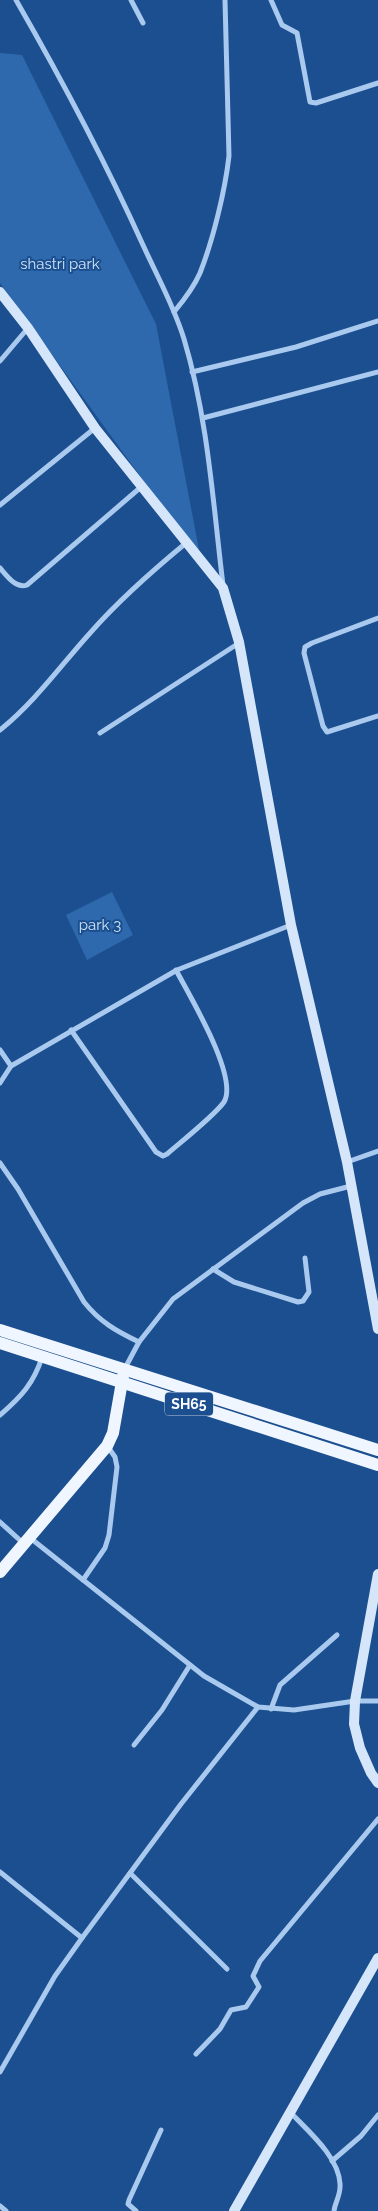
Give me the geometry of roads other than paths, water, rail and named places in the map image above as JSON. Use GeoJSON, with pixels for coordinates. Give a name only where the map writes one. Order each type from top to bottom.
{"type":"FeatureCollection","features":[{"type":"Feature","properties":{"kind":"main road","name":"SH65"},"geometry":{"type":"LineString","coordinates":[[0,1330],[123,1377],[378,1465]]}},
{"type":"Feature","properties":{"kind":"main road","name":"SH65"},"geometry":{"type":"LineString","coordinates":[[0,1343],[42,1357],[123,1377],[378,1450]]}},
{"type":"Feature","properties":{"kind":"main road"},"geometry":{"type":"LineString","coordinates":[[0,1572],[107,1446],[112,1433],[123,1377]]}},
{"type":"Feature","properties":{"kind":"street"},"geometry":{"type":"LineString","coordinates":[[16,0],[64,84],[122,197],[174,312],[192,372],[203,418],[223,588],[239,642],[291,925],[347,1162],[376,1300],[378,1329]]}},
{"type":"Feature","properties":{"kind":"street"},"geometry":{"type":"LineString","coordinates":[[132,0],[143,23]]}},
{"type":"Feature","properties":{"kind":"street"},"geometry":{"type":"LineString","coordinates":[[174,312],[191,290],[200,273],[226,175],[229,156],[225,0]]}},
{"type":"Feature","properties":{"kind":"street"},"geometry":{"type":"LineString","coordinates":[[271,0],[282,25],[297,33],[310,102],[316,103],[378,84]]}},
{"type":"Feature","properties":{"kind":"street"},"geometry":{"type":"LineString","coordinates":[[0,292],[28,328],[95,428],[223,588]]}},
{"type":"Feature","properties":{"kind":"street"},"geometry":{"type":"LineString","coordinates":[[192,372],[296,347],[378,321]]}},
{"type":"Feature","properties":{"kind":"street"},"geometry":{"type":"LineString","coordinates":[[0,361],[28,328]]}},
{"type":"Feature","properties":{"kind":"street"},"geometry":{"type":"LineString","coordinates":[[203,418],[378,372]]}},
{"type":"Feature","properties":{"kind":"street"},"geometry":{"type":"LineString","coordinates":[[0,504],[95,428]]}},
{"type":"Feature","properties":{"kind":"street"},"geometry":{"type":"LineString","coordinates":[[0,568],[15,584],[27,585],[141,487]]}},
{"type":"Feature","properties":{"kind":"street"},"geometry":{"type":"LineString","coordinates":[[0,730],[39,691],[112,608],[186,542]]}},
{"type":"Feature","properties":{"kind":"street"},"geometry":{"type":"LineString","coordinates":[[378,618],[312,643],[305,647],[304,652],[323,726],[327,732],[378,716]]}},
{"type":"Feature","properties":{"kind":"street"},"geometry":{"type":"LineString","coordinates":[[100,733],[239,642]]}},
{"type":"Feature","properties":{"kind":"street"},"geometry":{"type":"LineString","coordinates":[[0,1083],[11,1066],[176,970],[291,925]]}},
{"type":"Feature","properties":{"kind":"street"},"geometry":{"type":"LineString","coordinates":[[71,1030],[156,1152],[163,1156],[167,1154],[223,1103],[227,1088],[215,1046],[176,970]]}},
{"type":"Feature","properties":{"kind":"street"},"geometry":{"type":"LineString","coordinates":[[0,1050],[11,1066]]}},
{"type":"Feature","properties":{"kind":"street"},"geometry":{"type":"LineString","coordinates":[[347,1162],[378,1151]]}},
{"type":"Feature","properties":{"kind":"street"},"geometry":{"type":"LineString","coordinates":[[0,1163],[18,1189],[84,1302],[96,1317],[108,1327],[139,1342]]}},
{"type":"Feature","properties":{"kind":"street"},"geometry":{"type":"LineString","coordinates":[[123,1377],[139,1342],[173,1299],[303,1203],[320,1194],[351,1186]]}},
{"type":"Feature","properties":{"kind":"street"},"geometry":{"type":"LineString","coordinates":[[213,1270],[234,1282],[298,1302],[303,1301],[309,1292],[305,1258]]}},
{"type":"Feature","properties":{"kind":"street"},"geometry":{"type":"LineString","coordinates":[[0,1414],[21,1397],[30,1386],[42,1357]]}},
{"type":"Feature","properties":{"kind":"street"},"geometry":{"type":"LineString","coordinates":[[83,1580],[105,1548],[109,1535],[117,1467],[113,1451],[107,1446]]}},
{"type":"Feature","properties":{"kind":"street"},"geometry":{"type":"LineString","coordinates":[[0,1522],[83,1580],[204,1676],[258,1707],[294,1710],[355,1701],[378,1701]]}},
{"type":"Feature","properties":{"kind":"street"},"geometry":{"type":"LineString","coordinates":[[378,1574],[355,1701],[354,1724],[360,1748],[371,1774],[378,1783]]}},
{"type":"Feature","properties":{"kind":"street"},"geometry":{"type":"LineString","coordinates":[[271,1709],[280,1685],[337,1635]]}},
{"type":"Feature","properties":{"kind":"street"},"geometry":{"type":"LineString","coordinates":[[134,1745],[162,1710],[190,1665]]}},
{"type":"Feature","properties":{"kind":"street"},"geometry":{"type":"LineString","coordinates":[[0,2072],[55,1976],[130,1873],[258,1707]]}},
{"type":"Feature","properties":{"kind":"street"},"geometry":{"type":"LineString","coordinates":[[196,2054],[220,2029],[231,2010],[246,2008],[259,1987],[253,1976],[256,1967],[378,1819]]}},
{"type":"Feature","properties":{"kind":"street"},"geometry":{"type":"LineString","coordinates":[[0,1872],[82,1938]]}},
{"type":"Feature","properties":{"kind":"street"},"geometry":{"type":"LineString","coordinates":[[130,1873],[227,1969]]}},
{"type":"Feature","properties":{"kind":"street"},"geometry":{"type":"LineString","coordinates":[[234,2211],[378,1958]]}},
{"type":"Feature","properties":{"kind":"street"},"geometry":{"type":"LineString","coordinates":[[291,2113],[332,2161],[340,2183],[339,2197],[334,2211]]}},
{"type":"Feature","properties":{"kind":"street"},"geometry":{"type":"LineString","coordinates":[[332,2161],[361,2136],[378,2115]]}},
{"type":"Feature","properties":{"kind":"street"},"geometry":{"type":"LineString","coordinates":[[136,2211],[128,2204],[129,2200],[161,2130]]}},
{"type":"Feature","properties":{"kind":"street"},"geometry":{"type":"LineString","coordinates":[[0,2206],[6,2211]]}},
{"type":"Feature","properties":{"kind":"park label","name":"shastri park"},"geometry":{"type":"Point","coordinates":[60,264]}},
{"type":"Feature","properties":{"kind":"park label","name":"park 3"},"geometry":{"type":"Point","coordinates":[100,925]}}]}
